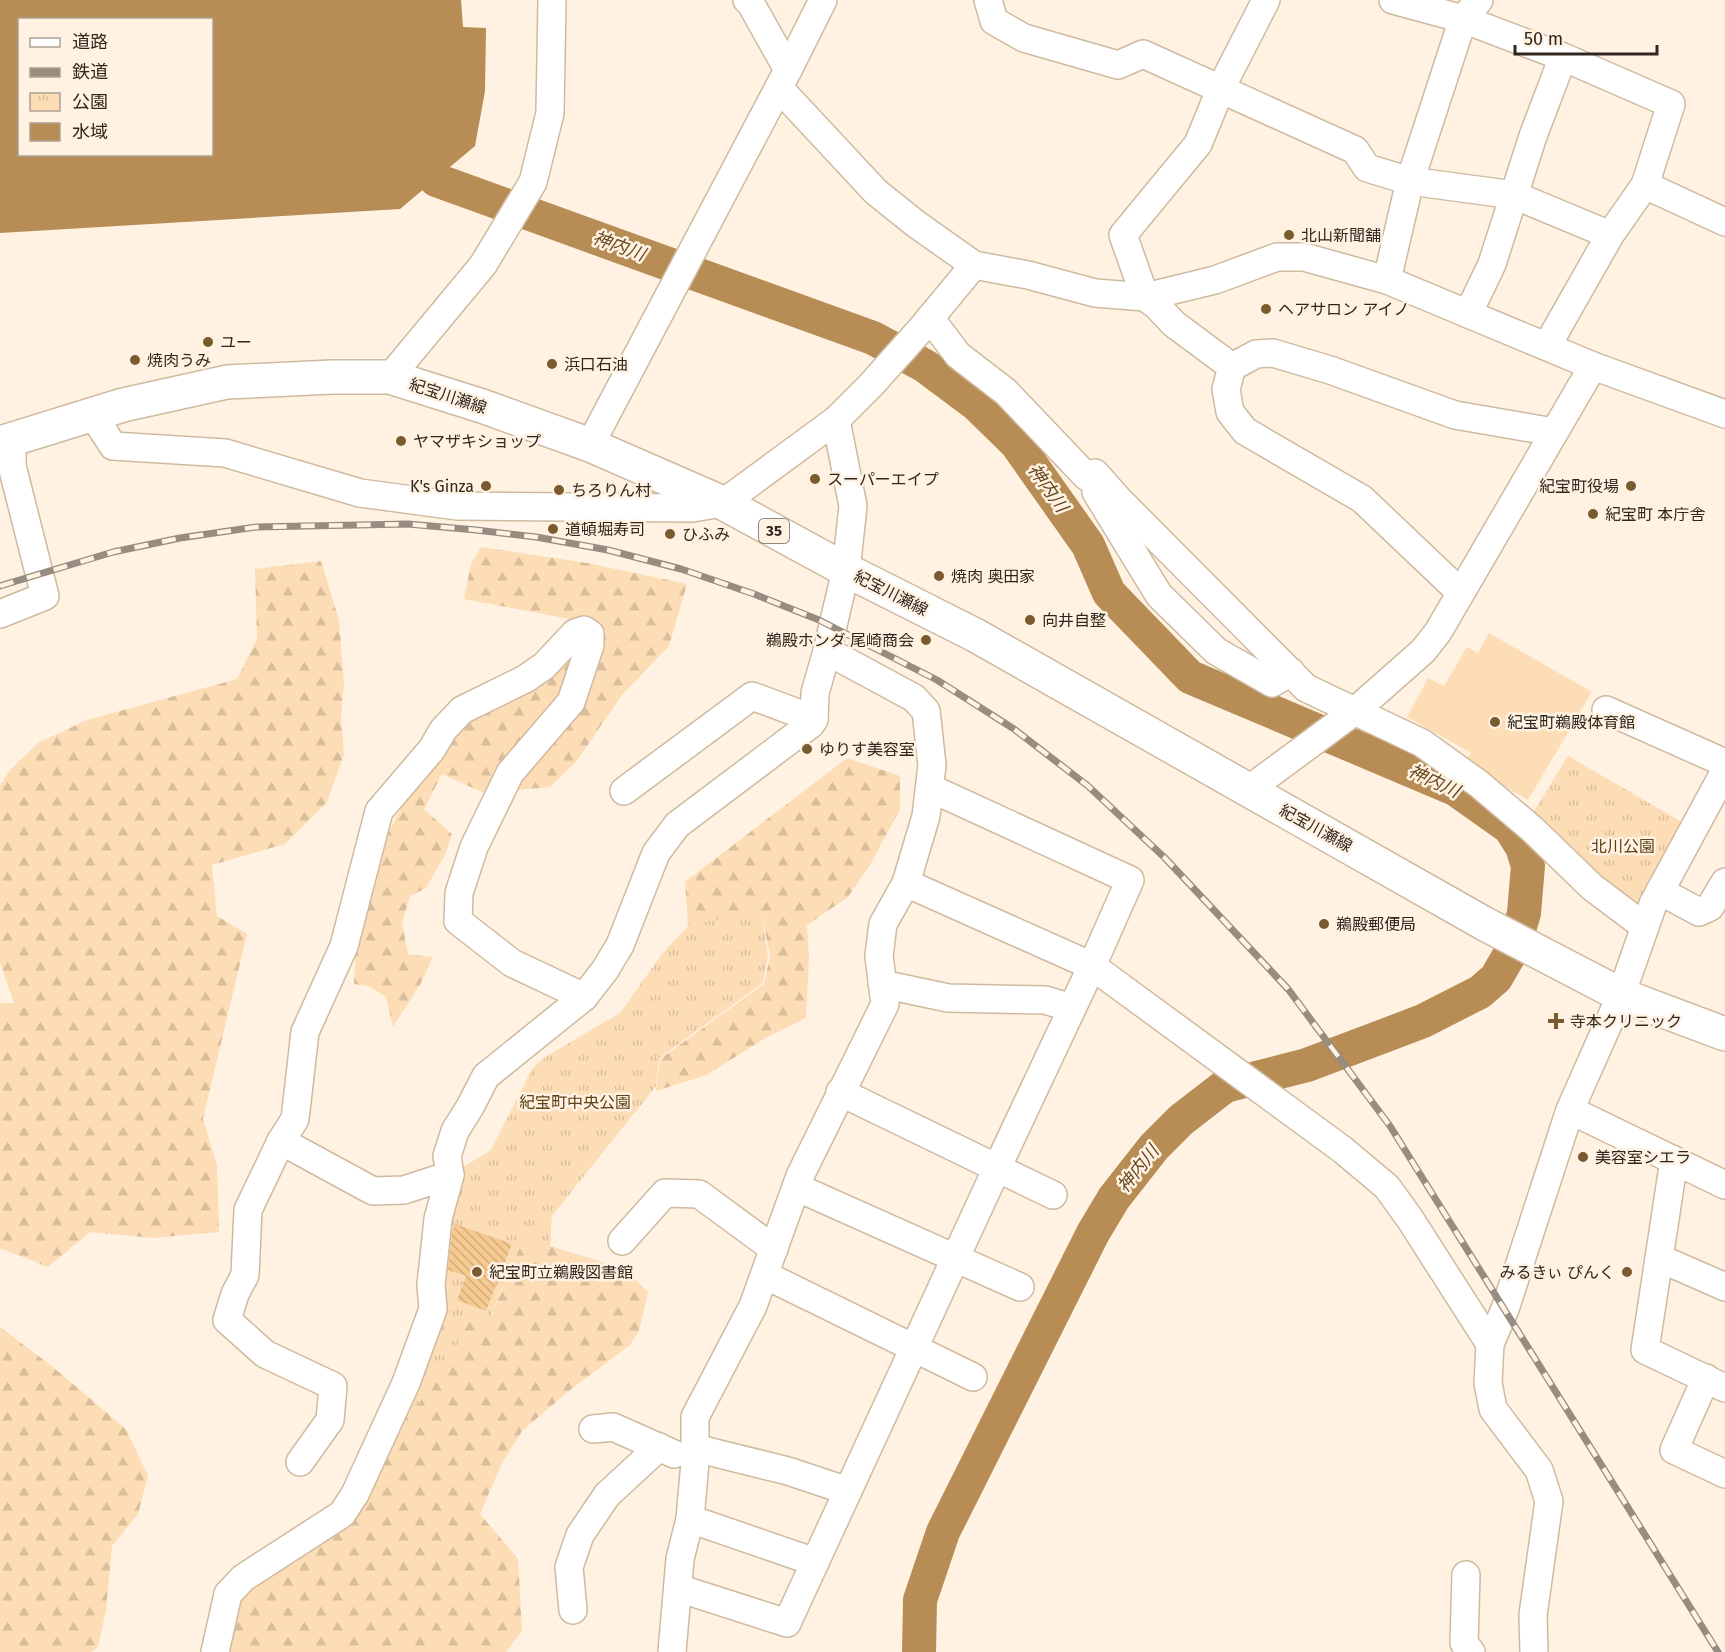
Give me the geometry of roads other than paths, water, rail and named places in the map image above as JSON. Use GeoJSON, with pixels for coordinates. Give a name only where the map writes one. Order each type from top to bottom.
{"type":"FeatureCollection","features":[{"type":"Feature","properties":{"kind":"main road","name":"紀宝川瀬線"},"geometry":{"type":"LineString","coordinates":[[6,441],[123,405],[227,382],[390,377],[482,406],[590,445],[723,503],[846,570],[975,635],[1485,924],[1621,995],[1725,1034]]}},
{"type":"Feature","properties":{"kind":"street"},"geometry":{"type":"LineString","coordinates":[[390,377],[483,265],[533,182],[550,114],[552,0]]}},
{"type":"Feature","properties":{"kind":"street"},"geometry":{"type":"LineString","coordinates":[[747,0],[784,79],[876,192],[974,265],[1028,274],[1095,293],[1144,297],[1215,280],[1278,257],[1304,257],[1387,280],[1593,366],[1725,414]]}},
{"type":"Feature","properties":{"kind":"street"},"geometry":{"type":"LineString","coordinates":[[590,445],[784,79],[823,0]]}},
{"type":"Feature","properties":{"kind":"street"},"geometry":{"type":"LineString","coordinates":[[988,0],[994,21],[1024,38],[1118,65],[1143,54],[1355,150],[1367,168],[1410,181],[1514,195],[1610,235]]}},
{"type":"Feature","properties":{"kind":"street"},"geometry":{"type":"LineString","coordinates":[[1232,366],[1174,324],[1157,306],[1144,297],[1123,235],[1198,144],[1221,88],[1266,0]]}},
{"type":"Feature","properties":{"kind":"street"},"geometry":{"type":"LineString","coordinates":[[1393,0],[1471,10],[1563,57],[1671,104],[1645,185],[1610,235],[1547,346]]}},
{"type":"Feature","properties":{"kind":"street"},"geometry":{"type":"LineString","coordinates":[[1387,280],[1410,181],[1471,10]]}},
{"type":"Feature","properties":{"kind":"street"},"geometry":{"type":"LineString","coordinates":[[1468,314],[1492,264],[1533,136],[1563,57]]}},
{"type":"Feature","properties":{"kind":"street"},"geometry":{"type":"LineString","coordinates":[[1645,185],[1725,222]]}},
{"type":"Feature","properties":{"kind":"street"},"geometry":{"type":"LineString","coordinates":[[93,415],[113,446],[225,453],[360,493],[457,506],[692,508],[723,503],[836,420],[871,385],[974,265]]}},
{"type":"Feature","properties":{"kind":"street"},"geometry":{"type":"LineString","coordinates":[[926,323],[958,355],[1006,392],[1087,477],[1160,596],[1216,651],[1272,683],[1291,672]]}},
{"type":"Feature","properties":{"kind":"street"},"geometry":{"type":"LineString","coordinates":[[1460,592],[1362,499],[1245,431],[1230,412],[1226,389],[1232,366],[1256,354],[1273,353],[1330,370],[1455,415],[1554,432]]}},
{"type":"Feature","properties":{"kind":"street"},"geometry":{"type":"LineString","coordinates":[[1248,790],[1356,711],[1423,651],[1438,632],[1593,366]]}},
{"type":"Feature","properties":{"kind":"street"},"geometry":{"type":"LineString","coordinates":[[215,1652],[228,1594],[243,1578],[342,1514],[356,1494],[406,1383],[433,1309],[431,1285],[438,1219],[450,1175],[447,1156],[455,1131],[486,1076],[584,997],[605,970],[620,945],[656,853],[676,825],[811,724],[814,719],[814,693],[827,651],[846,570],[853,506],[836,420]]}},
{"type":"Feature","properties":{"kind":"street"},"geometry":{"type":"LineString","coordinates":[[0,614],[45,596],[6,441]]}},
{"type":"Feature","properties":{"kind":"street"},"geometry":{"type":"LineString","coordinates":[[1087,477],[1095,473],[1117,498],[1306,688],[1422,743],[1479,784],[1532,829],[1592,887],[1645,927]]}},
{"type":"Feature","properties":{"kind":"street"},"geometry":{"type":"LineString","coordinates":[[300,1461],[330,1420],[333,1386],[265,1354],[227,1320],[235,1294],[245,1275],[248,1210],[281,1141],[295,1119],[305,1032],[344,946],[379,811],[432,749],[443,730],[462,710],[525,679],[544,666],[575,633],[584,630],[590,634],[590,645],[571,702],[510,773],[474,847],[459,893],[458,921],[512,963],[584,997]]}},
{"type":"Feature","properties":{"kind":"street"},"geometry":{"type":"LineString","coordinates":[[672,1652],[680,1559],[690,1519],[695,1455],[695,1417],[753,1306],[796,1187],[840,1092],[885,1004],[879,956],[883,924],[906,883],[926,816],[932,765],[926,711],[914,698],[827,651]]}},
{"type":"Feature","properties":{"kind":"street"},"geometry":{"type":"LineString","coordinates":[[624,791],[752,696],[814,719]]}},
{"type":"Feature","properties":{"kind":"street"},"geometry":{"type":"LineString","coordinates":[[1606,710],[1725,763]]}},
{"type":"Feature","properties":{"kind":"street"},"geometry":{"type":"LineString","coordinates":[[1534,1652],[1533,1615],[1549,1501],[1539,1470],[1493,1409],[1488,1383],[1490,1344],[1505,1309],[1570,1110],[1621,995],[1645,927],[1660,891],[1725,771]]}},
{"type":"Feature","properties":{"kind":"street"},"geometry":{"type":"LineString","coordinates":[[678,1588],[787,1623],[1130,880],[930,788]]}},
{"type":"Feature","properties":{"kind":"street"},"geometry":{"type":"LineString","coordinates":[[1660,891],[1699,912],[1710,907],[1725,882]]}},
{"type":"Feature","properties":{"kind":"street"},"geometry":{"type":"LineString","coordinates":[[906,883],[1092,966],[1342,1150],[1387,1187],[1490,1344]]}},
{"type":"Feature","properties":{"kind":"street"},"geometry":{"type":"LineString","coordinates":[[882,984],[948,998],[1045,1000],[1072,1008]]}},
{"type":"Feature","properties":{"kind":"street"},"geometry":{"type":"LineString","coordinates":[[840,1092],[1053,1195]]}},
{"type":"Feature","properties":{"kind":"street"},"geometry":{"type":"LineString","coordinates":[[1570,1110],[1725,1185]]}},
{"type":"Feature","properties":{"kind":"street"},"geometry":{"type":"LineString","coordinates":[[281,1141],[373,1191],[404,1190],[450,1175]]}},
{"type":"Feature","properties":{"kind":"street"},"geometry":{"type":"LineString","coordinates":[[1674,1160],[1645,1350],[1715,1383],[1674,1450],[1725,1474]]}},
{"type":"Feature","properties":{"kind":"street"},"geometry":{"type":"LineString","coordinates":[[796,1187],[1020,1287]]}},
{"type":"Feature","properties":{"kind":"street"},"geometry":{"type":"LineString","coordinates":[[622,1241],[665,1193],[699,1194],[774,1249]]}},
{"type":"Feature","properties":{"kind":"street"},"geometry":{"type":"LineString","coordinates":[[1659,1258],[1725,1287]]}},
{"type":"Feature","properties":{"kind":"street"},"geometry":{"type":"LineString","coordinates":[[765,1275],[973,1377]]}},
{"type":"Feature","properties":{"kind":"street"},"geometry":{"type":"LineString","coordinates":[[592,1429],[613,1427],[659,1448],[788,1471],[848,1491]]}},
{"type":"Feature","properties":{"kind":"street"},"geometry":{"type":"LineString","coordinates":[[573,1610],[569,1567],[580,1535],[606,1495],[659,1448]]}},
{"type":"Feature","properties":{"kind":"street"},"geometry":{"type":"LineString","coordinates":[[690,1519],[815,1562]]}},
{"type":"Feature","properties":{"kind":"street"},"geometry":{"type":"LineString","coordinates":[[1466,1575],[1464,1642],[1471,1652]]}},
{"type":"Feature","properties":{"kind":"water"},"geometry":{"type":"Polygon","coordinates":[[[0,0],[461,0],[463,27],[486,28],[485,91],[475,146],[400,209],[0,233],[0,0]]]}},
{"type":"Feature","properties":{"kind":"waterway","name":"神内川"},"geometry":{"type":"LineString","coordinates":[[436,180],[873,338],[925,366],[976,404],[1016,443],[1088,545],[1109,593],[1190,677],[1455,789],[1510,828],[1522,847],[1528,866],[1524,913],[1514,947],[1496,978],[1480,992],[1423,1021],[1307,1065],[1225,1086],[1181,1120],[1154,1147],[1114,1198],[1093,1233],[943,1532],[920,1600],[919,1652]]}},
{"type":"Feature","properties":{"kind":"railway"},"geometry":{"type":"LineString","coordinates":[[0,586],[113,552],[180,538],[256,527],[408,524],[476,530],[536,537],[608,550],[681,569],[754,594],[819,620],[937,680],[1014,729],[1088,786],[1165,858],[1288,989],[1390,1126],[1718,1652]]}},
{"type":"Feature","properties":{"kind":"place","name":"北山新聞舗"},"geometry":{"type":"Point","coordinates":[1289,235]}},
{"type":"Feature","properties":{"kind":"place","name":"ヘアサロン アイノ"},"geometry":{"type":"Point","coordinates":[1266,309]}},
{"type":"Feature","properties":{"kind":"place","name":"ユー"},"geometry":{"type":"Point","coordinates":[208,342]}},
{"type":"Feature","properties":{"kind":"place","name":"焼肉うみ"},"geometry":{"type":"Point","coordinates":[135,360]}},
{"type":"Feature","properties":{"kind":"place","name":"浜口石油"},"geometry":{"type":"Point","coordinates":[552,364]}},
{"type":"Feature","properties":{"kind":"place","name":"ヤマザキショップ"},"geometry":{"type":"Point","coordinates":[401,441]}},
{"type":"Feature","properties":{"kind":"place","name":"スーパーエイプ"},"geometry":{"type":"Point","coordinates":[815,479]}},
{"type":"Feature","properties":{"kind":"place","name":"K's Ginza"},"geometry":{"type":"Point","coordinates":[486,486]}},
{"type":"Feature","properties":{"kind":"place","name":"紀宝町役場"},"geometry":{"type":"Point","coordinates":[1631,486]}},
{"type":"Feature","properties":{"kind":"place","name":"ちろりん村"},"geometry":{"type":"Point","coordinates":[559,490]}},
{"type":"Feature","properties":{"kind":"place","name":"紀宝町 本庁舎"},"geometry":{"type":"Point","coordinates":[1593,514]}},
{"type":"Feature","properties":{"kind":"place","name":"道頓堀寿司"},"geometry":{"type":"Point","coordinates":[553,529]}},
{"type":"Feature","properties":{"kind":"place","name":"ひふみ"},"geometry":{"type":"Point","coordinates":[670,534]}},
{"type":"Feature","properties":{"kind":"place","name":"焼肉 奥田家"},"geometry":{"type":"Point","coordinates":[939,576]}},
{"type":"Feature","properties":{"kind":"place","name":"向井自整"},"geometry":{"type":"Point","coordinates":[1030,620]}},
{"type":"Feature","properties":{"kind":"place","name":"鵜殿ホンダ 尾崎商会"},"geometry":{"type":"Point","coordinates":[926,640]}},
{"type":"Feature","properties":{"kind":"place","name":"紀宝町鵜殿体育館"},"geometry":{"type":"Point","coordinates":[1495,722]}},
{"type":"Feature","properties":{"kind":"place","name":"ゆりす美容室"},"geometry":{"type":"Point","coordinates":[807,749]}},
{"type":"Feature","properties":{"kind":"place","name":"鵜殿郵便局"},"geometry":{"type":"Point","coordinates":[1324,924]}},
{"type":"Feature","properties":{"kind":"place","name":"寺本クリニック"},"geometry":{"type":"Point","coordinates":[1556,1021]}},
{"type":"Feature","properties":{"kind":"place","name":"美容室シエラ"},"geometry":{"type":"Point","coordinates":[1583,1157]}},
{"type":"Feature","properties":{"kind":"place","name":"紀宝町立鵜殿図書館"},"geometry":{"type":"Point","coordinates":[477,1272]}},
{"type":"Feature","properties":{"kind":"place","name":"みるきぃ ぴんく"},"geometry":{"type":"Point","coordinates":[1627,1272]}},
{"type":"Feature","properties":{"kind":"park label","name":"北川公園"},"geometry":{"type":"Point","coordinates":[1623,846]}},
{"type":"Feature","properties":{"kind":"park label","name":"紀宝町中央公園"},"geometry":{"type":"Point","coordinates":[575,1102]}}]}
